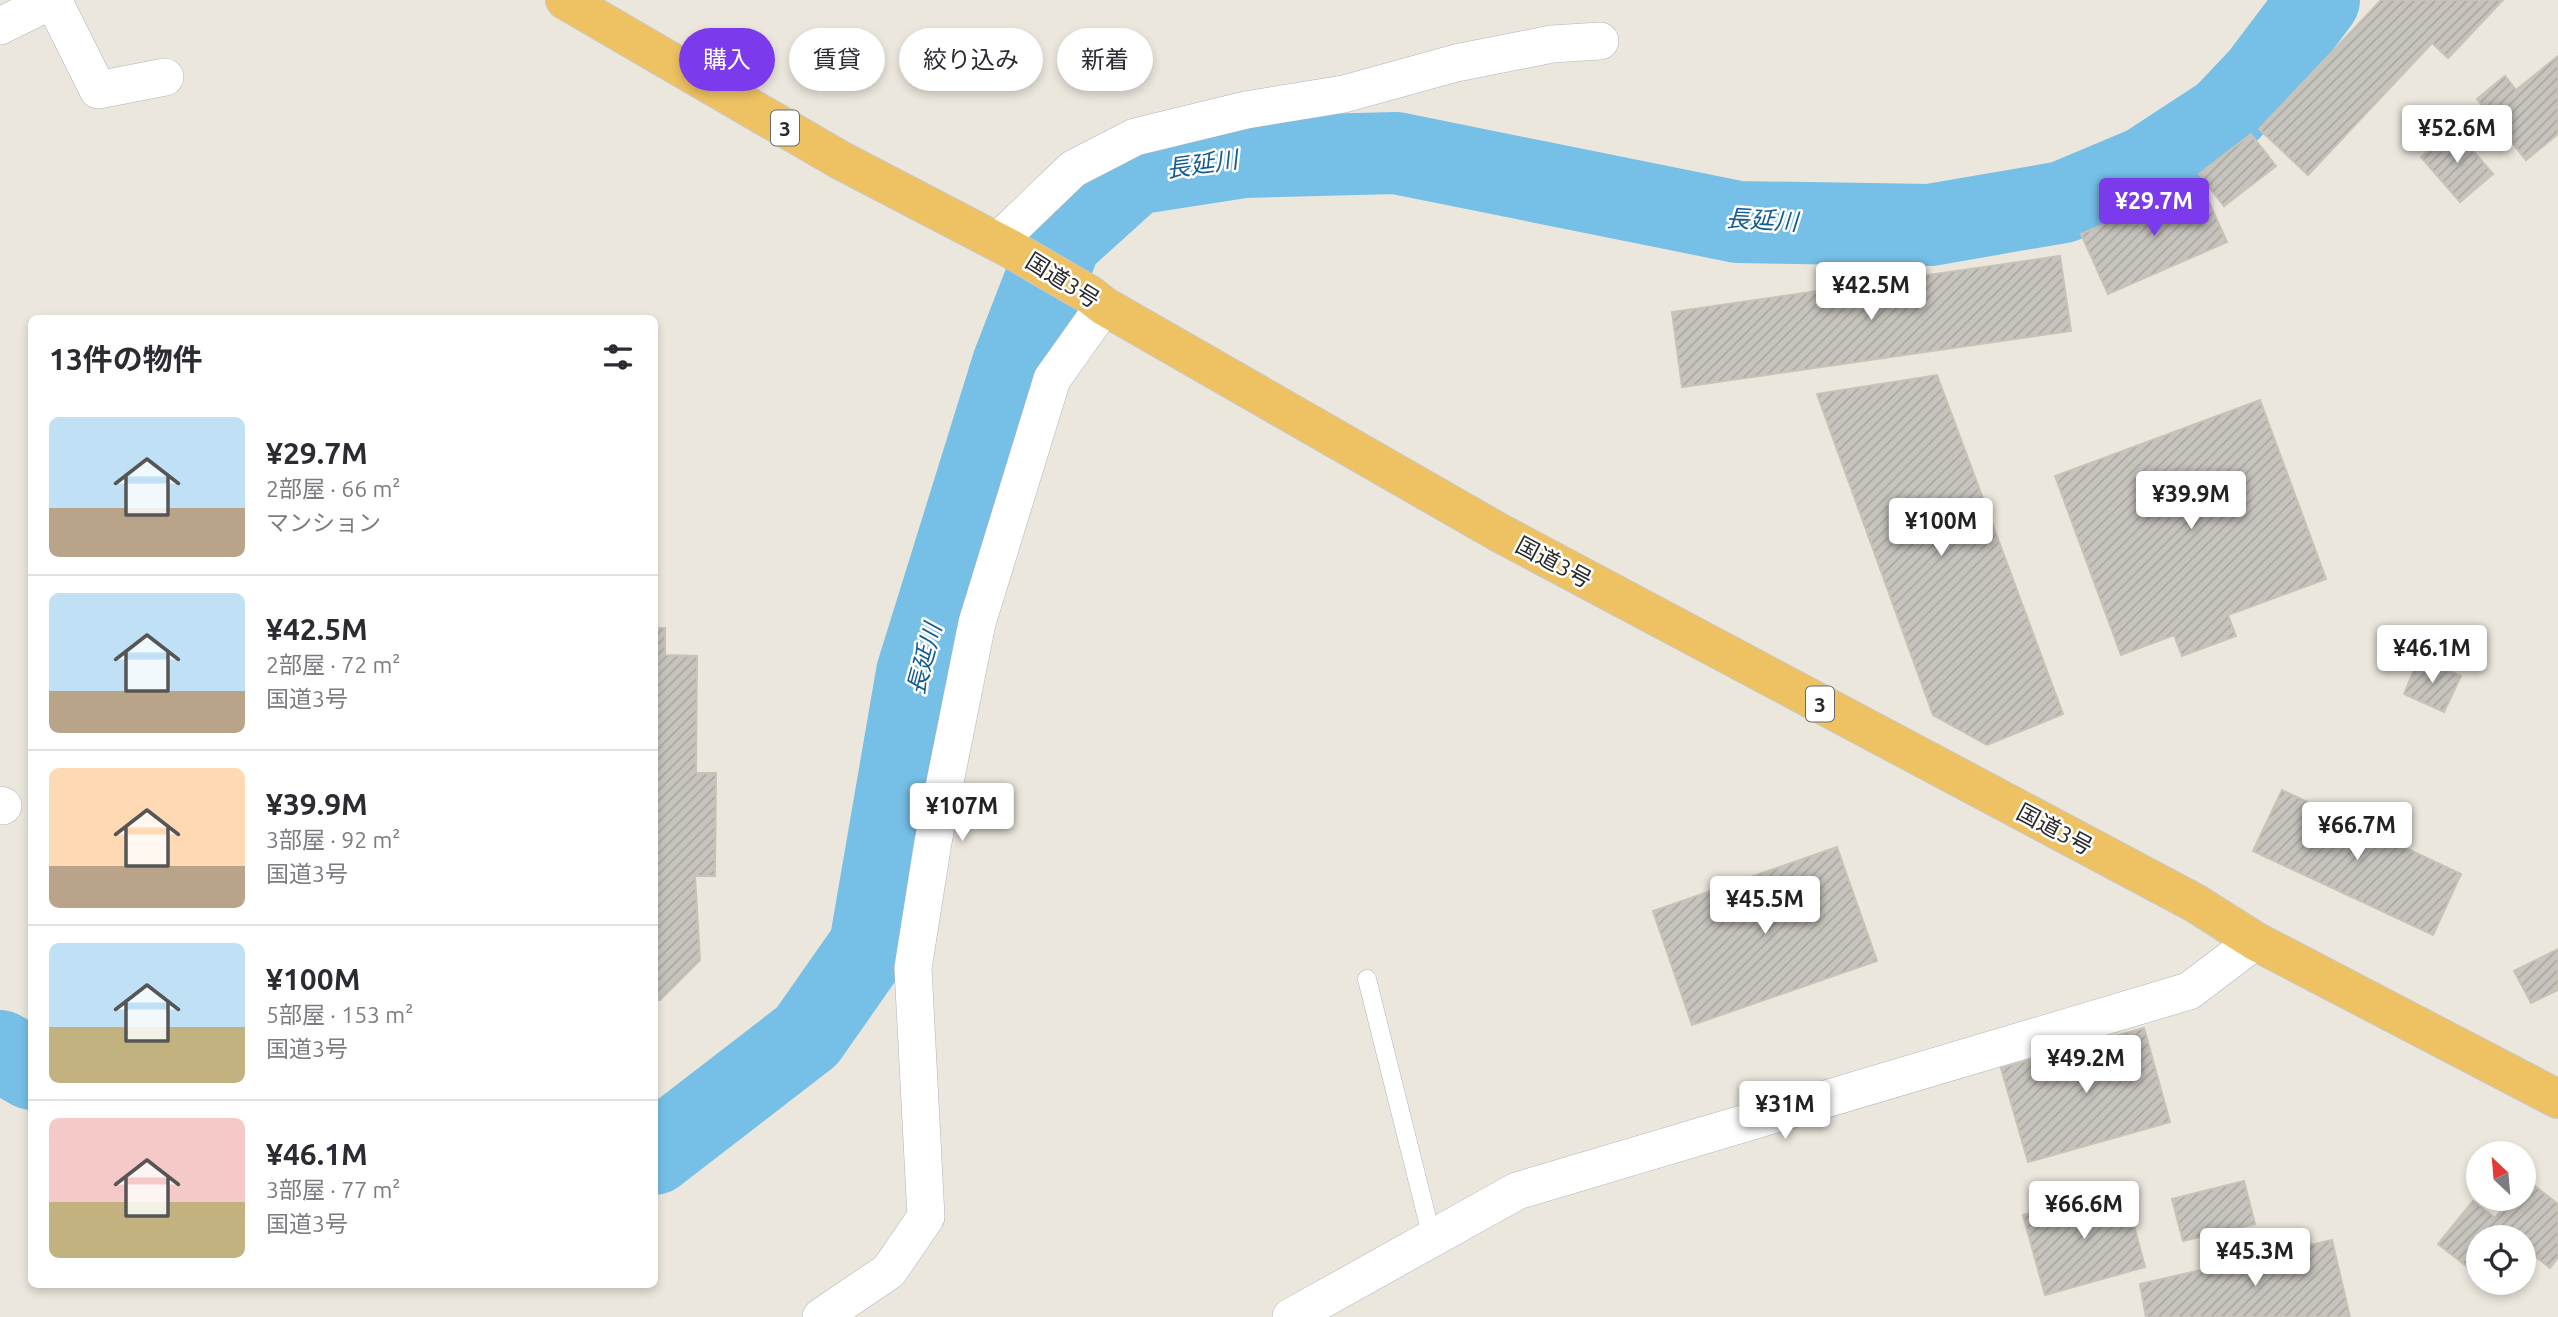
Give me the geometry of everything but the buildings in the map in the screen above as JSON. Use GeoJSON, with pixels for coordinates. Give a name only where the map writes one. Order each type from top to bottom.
{"type":"FeatureCollection","features":[{"type":"Feature","properties":{"kind":"highway","name":"国道3号"},"geometry":{"type":"LineString","coordinates":[[565,0],[840,160],[1003,245],[1497,532],[2183,897],[2255,941],[2558,1099]]}},
{"type":"Feature","properties":{"kind":"street"},"geometry":{"type":"LineString","coordinates":[[0,26],[53,0],[98,90],[165,76]]}},
{"type":"Feature","properties":{"kind":"street"},"geometry":{"type":"LineString","coordinates":[[1003,245],[1073,169],[1135,137],[1246,110],[1345,94],[1456,63],[1552,44],[1600,41]]}},
{"type":"Feature","properties":{"kind":"street"},"geometry":{"type":"LineString","coordinates":[[821,1317],[889,1271],[926,1217],[913,968],[933,842],[977,623],[1052,379],[1097,300]]}},
{"type":"Feature","properties":{"kind":"street"},"geometry":{"type":"LineString","coordinates":[[1291,1317],[1517,1191],[2189,991],[2255,941]]}},
{"type":"Feature","properties":{"kind":"lane"},"geometry":{"type":"LineString","coordinates":[[1367,979],[1432,1238]]}},
{"type":"Feature","properties":{"kind":"waterway","name":"長延川"},"geometry":{"type":"LineString","coordinates":[[658,1151],[807,1036],[870,946],[917,673],[1013,364],[1061,240],[1134,174],[1244,157],[1396,153],[1738,222],[1930,225],[2063,202],[2146,167],[2224,116],[2261,77],[2319,0]]}},
{"type":"Feature","properties":{"kind":"waterway","name":"長延川"},"geometry":{"type":"LineString","coordinates":[[0,1051],[28,1067]]}}]}
